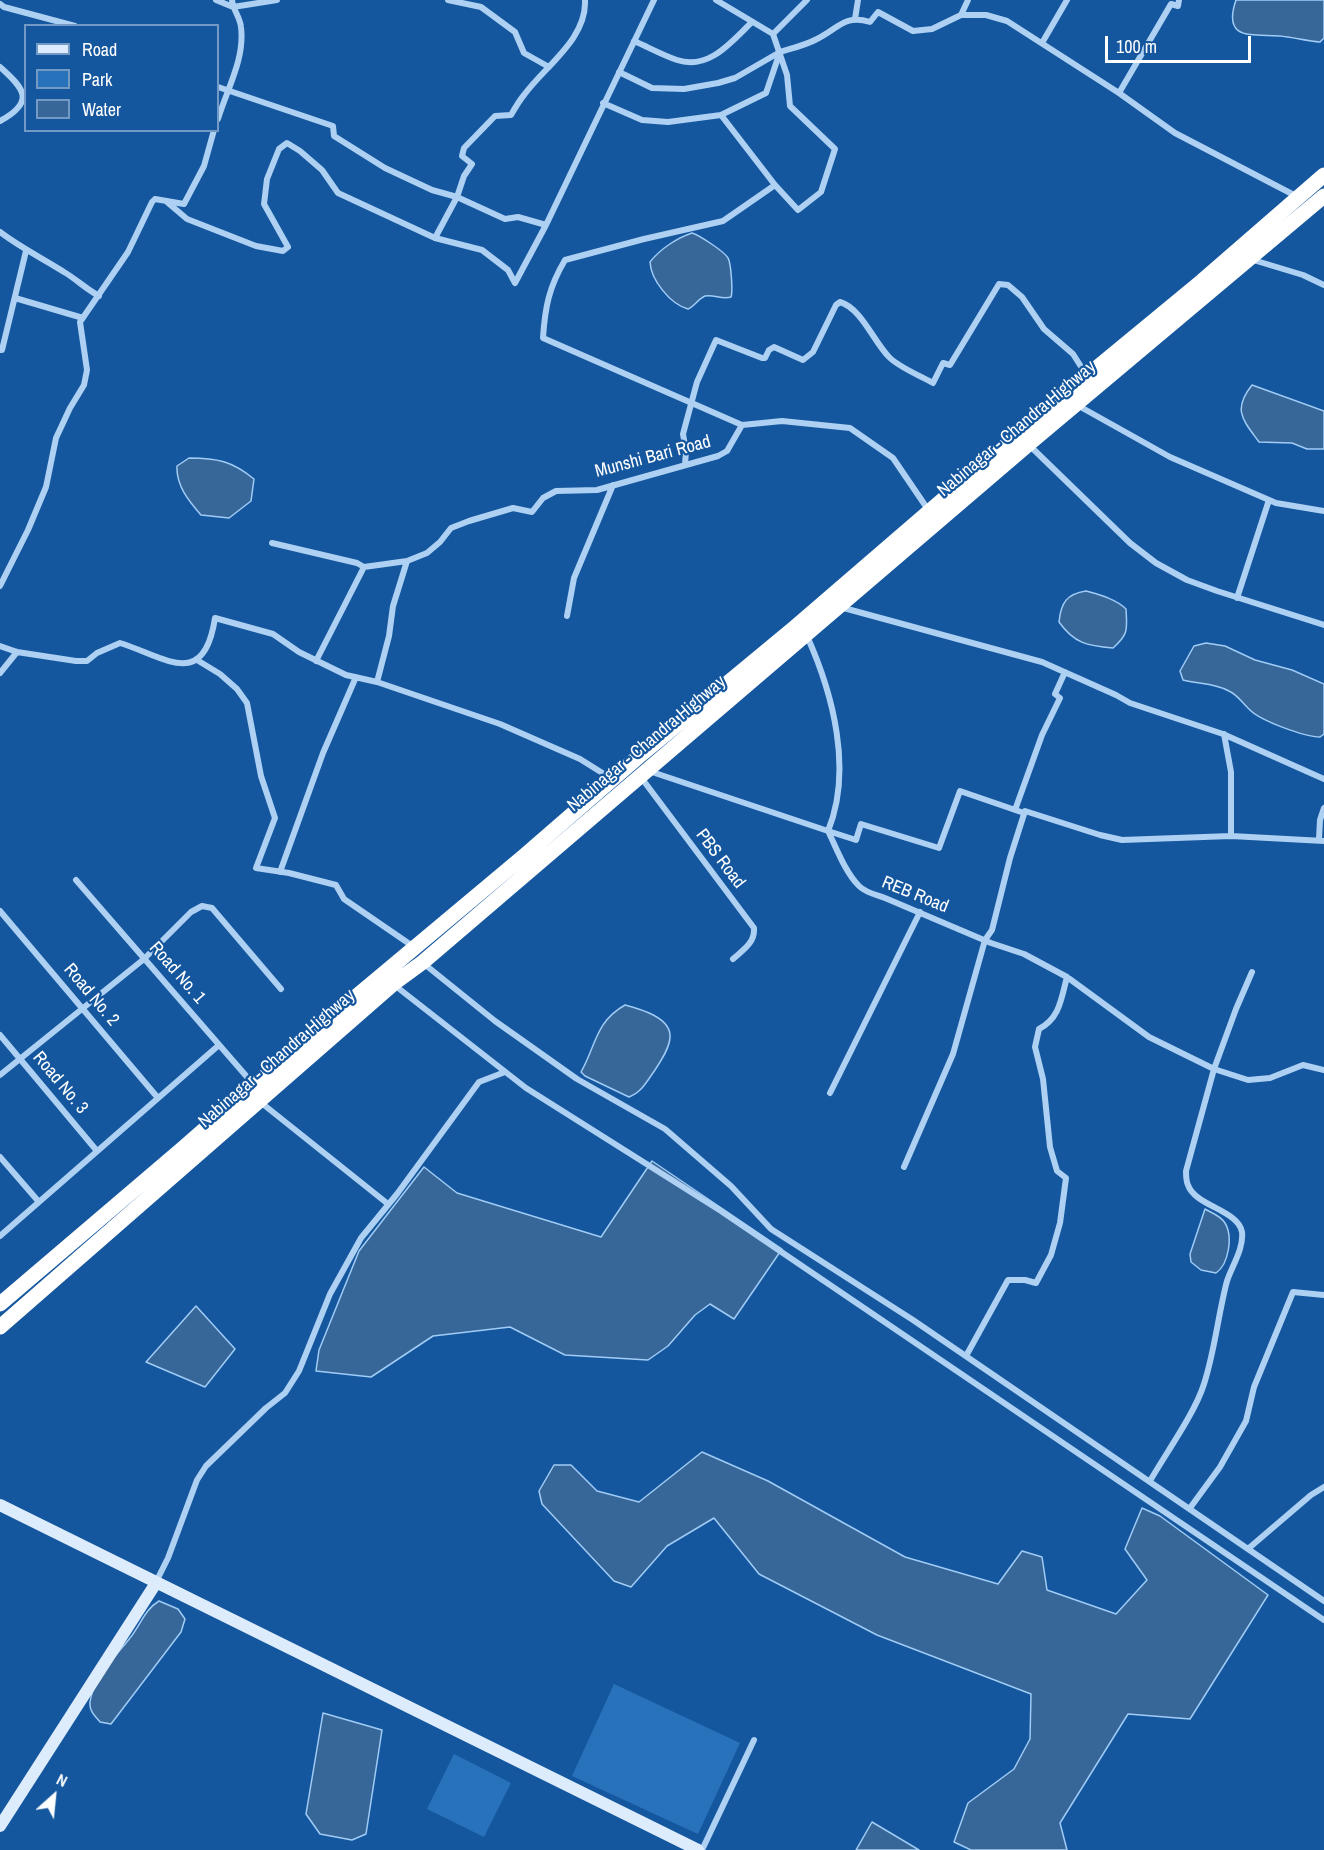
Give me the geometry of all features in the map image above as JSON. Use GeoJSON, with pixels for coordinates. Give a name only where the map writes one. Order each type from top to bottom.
{"type":"FeatureCollection","features":[{"type":"Feature","properties":{"kind":"highway","name":"Nabinagar - Chandra Highway"},"geometry":{"type":"LineString","coordinates":[[0,1327],[393,984],[423,962],[1076,404],[1324,175]]}},
{"type":"Feature","properties":{"kind":"highway","name":"Nabinagar - Chandra Highway"},"geometry":{"type":"LineString","coordinates":[[0,1304],[415,947],[794,628],[1087,376],[1206,286],[1250,258],[1324,196]]}},
{"type":"Feature","properties":{"kind":"street"},"geometry":{"type":"LineString","coordinates":[[216,0],[232,4],[277,0]]}},
{"type":"Feature","properties":{"kind":"street"},"geometry":{"type":"LineString","coordinates":[[448,0],[481,7],[515,32],[524,53],[549,67]]}},
{"type":"Feature","properties":{"kind":"street"},"geometry":{"type":"LineString","coordinates":[[435,238],[472,164],[462,156],[464,148],[495,116],[511,114],[524,95],[568,45],[585,13],[585,0]]}},
{"type":"Feature","properties":{"kind":"street"},"geometry":{"type":"LineString","coordinates":[[166,202],[187,219],[256,246],[283,251],[288,248],[264,204],[267,179],[279,149],[287,143],[322,170],[338,193],[435,238],[482,250],[508,270],[515,283],[546,225],[654,0]]}},
{"type":"Feature","properties":{"kind":"street"},"geometry":{"type":"LineString","coordinates":[[716,0],[773,34],[787,75],[790,106],[835,149],[821,192],[798,210],[775,185],[721,115]]}},
{"type":"Feature","properties":{"kind":"street"},"geometry":{"type":"LineString","coordinates":[[773,34],[807,0]]}},
{"type":"Feature","properties":{"kind":"street"},"geometry":{"type":"LineString","coordinates":[[855,19],[858,0]]}},
{"type":"Feature","properties":{"kind":"street"},"geometry":{"type":"LineString","coordinates":[[961,15],[968,0]]}},
{"type":"Feature","properties":{"kind":"street"},"geometry":{"type":"LineString","coordinates":[[1042,43],[1067,0]]}},
{"type":"Feature","properties":{"kind":"street"},"geometry":{"type":"LineString","coordinates":[[1119,93],[1171,4],[1178,6],[1179,0]]}},
{"type":"Feature","properties":{"kind":"street"},"geometry":{"type":"LineString","coordinates":[[0,4],[68,24]]}},
{"type":"Feature","properties":{"kind":"street"},"geometry":{"type":"LineString","coordinates":[[219,116],[241,53],[241,24],[232,4]]}},
{"type":"Feature","properties":{"kind":"street"},"geometry":{"type":"LineString","coordinates":[[618,72],[652,88],[684,89],[735,78],[780,52],[819,39],[845,21],[855,19],[870,22],[878,12],[912,31],[932,29],[961,15],[986,15],[1007,21],[1119,93],[1175,133],[1298,197]]}},
{"type":"Feature","properties":{"kind":"street"},"geometry":{"type":"LineString","coordinates":[[634,41],[677,60],[689,62],[706,59],[719,53],[752,22]]}},
{"type":"Feature","properties":{"kind":"street"},"geometry":{"type":"LineString","coordinates":[[603,103],[642,120],[668,122],[721,115],[766,93],[780,52]]}},
{"type":"Feature","properties":{"kind":"street"},"geometry":{"type":"LineString","coordinates":[[0,67],[20,88],[23,96],[18,110],[0,121]]}},
{"type":"Feature","properties":{"kind":"street"},"geometry":{"type":"LineString","coordinates":[[219,87],[333,126],[334,136],[385,168],[432,190],[457,197],[505,219],[518,217],[546,225]]}},
{"type":"Feature","properties":{"kind":"street"},"geometry":{"type":"LineString","coordinates":[[0,586],[28,530],[45,487],[56,438],[84,385],[87,370],[80,322],[128,252],[152,202],[155,199],[184,204],[204,166],[213,132]]}},
{"type":"Feature","properties":{"kind":"street"},"geometry":{"type":"LineString","coordinates":[[775,185],[723,221],[565,260],[554,280],[544,311],[543,338],[742,425],[782,421],[850,428],[893,458],[929,511]]}},
{"type":"Feature","properties":{"kind":"street"},"geometry":{"type":"LineString","coordinates":[[0,232],[99,296]]}},
{"type":"Feature","properties":{"kind":"street"},"geometry":{"type":"LineString","coordinates":[[0,350],[2,350],[26,250]]}},
{"type":"Feature","properties":{"kind":"street"},"geometry":{"type":"LineString","coordinates":[[1250,258],[1303,275],[1324,285]]}},
{"type":"Feature","properties":{"kind":"street"},"geometry":{"type":"LineString","coordinates":[[685,465],[686,451],[682,434],[697,382],[716,340],[762,358],[765,358],[769,350],[774,347],[803,360],[813,352],[836,305],[840,302],[855,313],[889,357],[933,383],[943,363],[950,365],[999,284],[1008,285],[1022,297],[1044,329],[1073,354],[1087,376]]}},
{"type":"Feature","properties":{"kind":"street"},"geometry":{"type":"LineString","coordinates":[[15,298],[83,318]]}},
{"type":"Feature","properties":{"kind":"street"},"geometry":{"type":"LineString","coordinates":[[1076,404],[1170,457],[1269,500],[1324,511]]}},
{"type":"Feature","properties":{"kind":"street","name":"Munshi Bari Road"},"geometry":{"type":"LineString","coordinates":[[407,561],[427,553],[451,528],[513,508],[532,512],[543,498],[556,491],[597,490],[718,456],[727,451],[742,425]]}},
{"type":"Feature","properties":{"kind":"street"},"geometry":{"type":"LineString","coordinates":[[1028,445],[1130,543],[1156,563],[1187,580],[1324,625]]}},
{"type":"Feature","properties":{"kind":"street"},"geometry":{"type":"LineString","coordinates":[[567,615],[574,578],[613,485]]}},
{"type":"Feature","properties":{"kind":"street"},"geometry":{"type":"LineString","coordinates":[[1237,598],[1269,500]]}},
{"type":"Feature","properties":{"kind":"street"},"geometry":{"type":"LineString","coordinates":[[272,543],[357,563],[364,567],[407,561],[393,606],[389,636],[377,682]]}},
{"type":"Feature","properties":{"kind":"street"},"geometry":{"type":"LineString","coordinates":[[316,661],[364,567]]}},
{"type":"Feature","properties":{"kind":"street"},"geometry":{"type":"LineString","coordinates":[[839,606],[1042,662],[1116,695],[1130,704],[1224,734],[1324,779]]}},
{"type":"Feature","properties":{"kind":"street"},"geometry":{"type":"LineString","coordinates":[[0,646],[17,652],[87,661],[97,652],[120,643],[176,664],[194,662],[205,648],[213,628],[214,618],[273,634],[316,661],[346,675],[377,682],[500,724],[580,759],[612,780]]}},
{"type":"Feature","properties":{"kind":"street"},"geometry":{"type":"LineString","coordinates":[[806,634],[819,663],[839,756],[840,781],[833,818],[828,831]]}},
{"type":"Feature","properties":{"kind":"street"},"geometry":{"type":"LineString","coordinates":[[0,673],[17,652]]}},
{"type":"Feature","properties":{"kind":"street"},"geometry":{"type":"LineString","coordinates":[[197,660],[237,688],[247,703],[261,776],[275,818],[256,868],[336,885],[344,899],[415,947]]}},
{"type":"Feature","properties":{"kind":"street"},"geometry":{"type":"LineString","coordinates":[[1015,810],[1042,735],[1060,698],[1055,694],[1065,672]]}},
{"type":"Feature","properties":{"kind":"street"},"geometry":{"type":"LineString","coordinates":[[280,872],[323,753],[356,677]]}},
{"type":"Feature","properties":{"kind":"street"},"geometry":{"type":"LineString","coordinates":[[1224,734],[1231,772],[1231,836]]}},
{"type":"Feature","properties":{"kind":"street"},"geometry":{"type":"LineString","coordinates":[[642,773],[856,840],[861,824],[939,848],[960,791],[1024,813],[1025,811],[1122,840],[1186,836],[1322,840],[1320,820],[1324,808]]}},
{"type":"Feature","properties":{"kind":"street","name":"PBS Road"},"geometry":{"type":"LineString","coordinates":[[642,773],[754,928],[755,936],[751,943],[732,959]]}},
{"type":"Feature","properties":{"kind":"street"},"geometry":{"type":"LineString","coordinates":[[903,1167],[953,1054],[985,940],[992,930],[1024,813]]}},
{"type":"Feature","properties":{"kind":"street","name":"REB Road"},"geometry":{"type":"LineString","coordinates":[[828,831],[844,864],[859,886],[872,894],[1024,954],[1067,977],[1149,1037],[1214,1069],[1248,1080],[1270,1078],[1303,1065],[1324,1070]]}},
{"type":"Feature","properties":{"kind":"street","name":"Road No. 1"},"geometry":{"type":"LineString","coordinates":[[76,880],[255,1085]]}},
{"type":"Feature","properties":{"kind":"street"},"geometry":{"type":"LineString","coordinates":[[0,1075],[144,959],[191,912],[202,906],[212,908],[281,989]]}},
{"type":"Feature","properties":{"kind":"street","name":"Road No. 2"},"geometry":{"type":"LineString","coordinates":[[0,911],[158,1098]]}},
{"type":"Feature","properties":{"kind":"street"},"geometry":{"type":"LineString","coordinates":[[830,1093],[920,912]]}},
{"type":"Feature","properties":{"kind":"street"},"geometry":{"type":"LineString","coordinates":[[423,962],[495,1021],[577,1079],[665,1129],[731,1186],[771,1229],[966,1356],[1321,1598],[1324,1591]]}},
{"type":"Feature","properties":{"kind":"street"},"geometry":{"type":"LineString","coordinates":[[1150,1481],[1203,1387],[1228,1281],[1239,1248],[1242,1233],[1239,1225],[1194,1194],[1188,1185],[1186,1171],[1214,1069],[1252,972]]}},
{"type":"Feature","properties":{"kind":"street"},"geometry":{"type":"LineString","coordinates":[[966,1356],[1008,1280],[1036,1283],[1051,1255],[1060,1222],[1066,1178],[1058,1172],[1050,1147],[1043,1079],[1035,1047],[1039,1029],[1050,1023],[1057,1012],[1067,977]]}},
{"type":"Feature","properties":{"kind":"street"},"geometry":{"type":"LineString","coordinates":[[393,984],[526,1088],[721,1211],[1324,1620]]}},
{"type":"Feature","properties":{"kind":"street","name":"Road No. 3"},"geometry":{"type":"LineString","coordinates":[[0,1035],[97,1151]]}},
{"type":"Feature","properties":{"kind":"street"},"geometry":{"type":"LineString","coordinates":[[0,1236],[219,1045]]}},
{"type":"Feature","properties":{"kind":"street"},"geometry":{"type":"LineString","coordinates":[[0,1826],[156,1583],[168,1558],[197,1480],[206,1466],[266,1408],[285,1393],[299,1371],[330,1294],[361,1238],[479,1082],[505,1072]]}},
{"type":"Feature","properties":{"kind":"street"},"geometry":{"type":"LineString","coordinates":[[258,1101],[388,1204]]}},
{"type":"Feature","properties":{"kind":"street"},"geometry":{"type":"LineString","coordinates":[[0,1157],[39,1202]]}},
{"type":"Feature","properties":{"kind":"street"},"geometry":{"type":"LineString","coordinates":[[1190,1508],[1220,1467],[1246,1420],[1254,1387],[1293,1292],[1324,1295]]}},
{"type":"Feature","properties":{"kind":"street"},"geometry":{"type":"LineString","coordinates":[[1249,1548],[1311,1495],[1324,1487]]}},
{"type":"Feature","properties":{"kind":"street"},"geometry":{"type":"LineString","coordinates":[[0,1505],[700,1850],[754,1740]]}},
{"type":"Feature","properties":{"kind":"green space"},"geometry":{"type":"Polygon","coordinates":[[[614,1684],[740,1743],[698,1834],[572,1776],[614,1684]]]}},
{"type":"Feature","properties":{"kind":"green space"},"geometry":{"type":"Polygon","coordinates":[[[454,1754],[511,1783],[484,1837],[427,1809],[454,1754]]]}},
{"type":"Feature","properties":{"kind":"water"},"geometry":{"type":"Polygon","coordinates":[[[1236,0],[1324,0],[1324,38],[1320,42],[1242,33],[1233,23],[1236,0]]]}},
{"type":"Feature","properties":{"kind":"water"},"geometry":{"type":"Polygon","coordinates":[[[692,233],[712,244],[728,258],[732,294],[728,298],[705,296],[688,309],[668,297],[654,276],[650,262],[669,244],[692,233]]]}},
{"type":"Feature","properties":{"kind":"water"},"geometry":{"type":"Polygon","coordinates":[[[1252,385],[1324,411],[1324,449],[1307,449],[1292,443],[1259,442],[1244,421],[1241,408],[1242,401],[1252,385]]]}},
{"type":"Feature","properties":{"kind":"water"},"geometry":{"type":"Polygon","coordinates":[[[189,458],[224,462],[246,473],[254,479],[251,501],[229,518],[201,515],[181,487],[177,473],[177,466],[189,458]]]}},
{"type":"Feature","properties":{"kind":"water"},"geometry":{"type":"Polygon","coordinates":[[[1086,591],[1113,600],[1126,609],[1126,631],[1113,648],[1082,642],[1070,635],[1059,622],[1061,609],[1066,600],[1074,594],[1086,591]]]}},
{"type":"Feature","properties":{"kind":"water"},"geometry":{"type":"Polygon","coordinates":[[[1206,643],[1225,646],[1255,660],[1292,670],[1324,684],[1324,734],[1320,737],[1313,736],[1284,728],[1263,719],[1224,688],[1183,680],[1180,671],[1194,646],[1206,643]]]}},
{"type":"Feature","properties":{"kind":"water"},"geometry":{"type":"Polygon","coordinates":[[[625,1005],[646,1012],[665,1023],[670,1035],[663,1058],[641,1089],[629,1097],[581,1072],[602,1027],[615,1012],[625,1005]]]}},
{"type":"Feature","properties":{"kind":"water"},"geometry":{"type":"Polygon","coordinates":[[[652,1161],[782,1249],[734,1319],[710,1304],[695,1315],[668,1346],[648,1360],[565,1355],[510,1327],[433,1336],[371,1377],[316,1371],[319,1350],[359,1251],[424,1167],[457,1193],[601,1237],[652,1161]]]}},
{"type":"Feature","properties":{"kind":"water"},"geometry":{"type":"Polygon","coordinates":[[[1205,1209],[1223,1221],[1229,1235],[1227,1257],[1216,1273],[1201,1270],[1191,1262],[1190,1254],[1205,1209]]]}},
{"type":"Feature","properties":{"kind":"water"},"geometry":{"type":"Polygon","coordinates":[[[196,1306],[235,1349],[205,1387],[146,1362],[196,1306]]]}},
{"type":"Feature","properties":{"kind":"water"},"geometry":{"type":"Polygon","coordinates":[[[702,1452],[768,1481],[905,1557],[998,1584],[1022,1551],[1042,1557],[1047,1590],[1116,1614],[1147,1580],[1125,1549],[1142,1508],[1160,1516],[1268,1595],[1190,1719],[1128,1714],[1060,1823],[1067,1850],[971,1850],[954,1842],[968,1803],[1014,1769],[1030,1739],[1031,1694],[877,1635],[759,1574],[714,1518],[667,1546],[631,1587],[614,1581],[542,1504],[539,1491],[554,1465],[571,1465],[597,1491],[639,1502],[702,1452]]]}},
{"type":"Feature","properties":{"kind":"water"},"geometry":{"type":"Polygon","coordinates":[[[159,1601],[178,1609],[185,1619],[181,1632],[111,1724],[100,1722],[90,1708],[96,1684],[146,1613],[159,1601]]]}},
{"type":"Feature","properties":{"kind":"water"},"geometry":{"type":"Polygon","coordinates":[[[323,1713],[382,1730],[366,1834],[352,1840],[320,1834],[306,1814],[323,1713]]]}},
{"type":"Feature","properties":{"kind":"water"},"geometry":{"type":"Polygon","coordinates":[[[872,1822],[919,1850],[856,1850],[872,1822]]]}}]}
